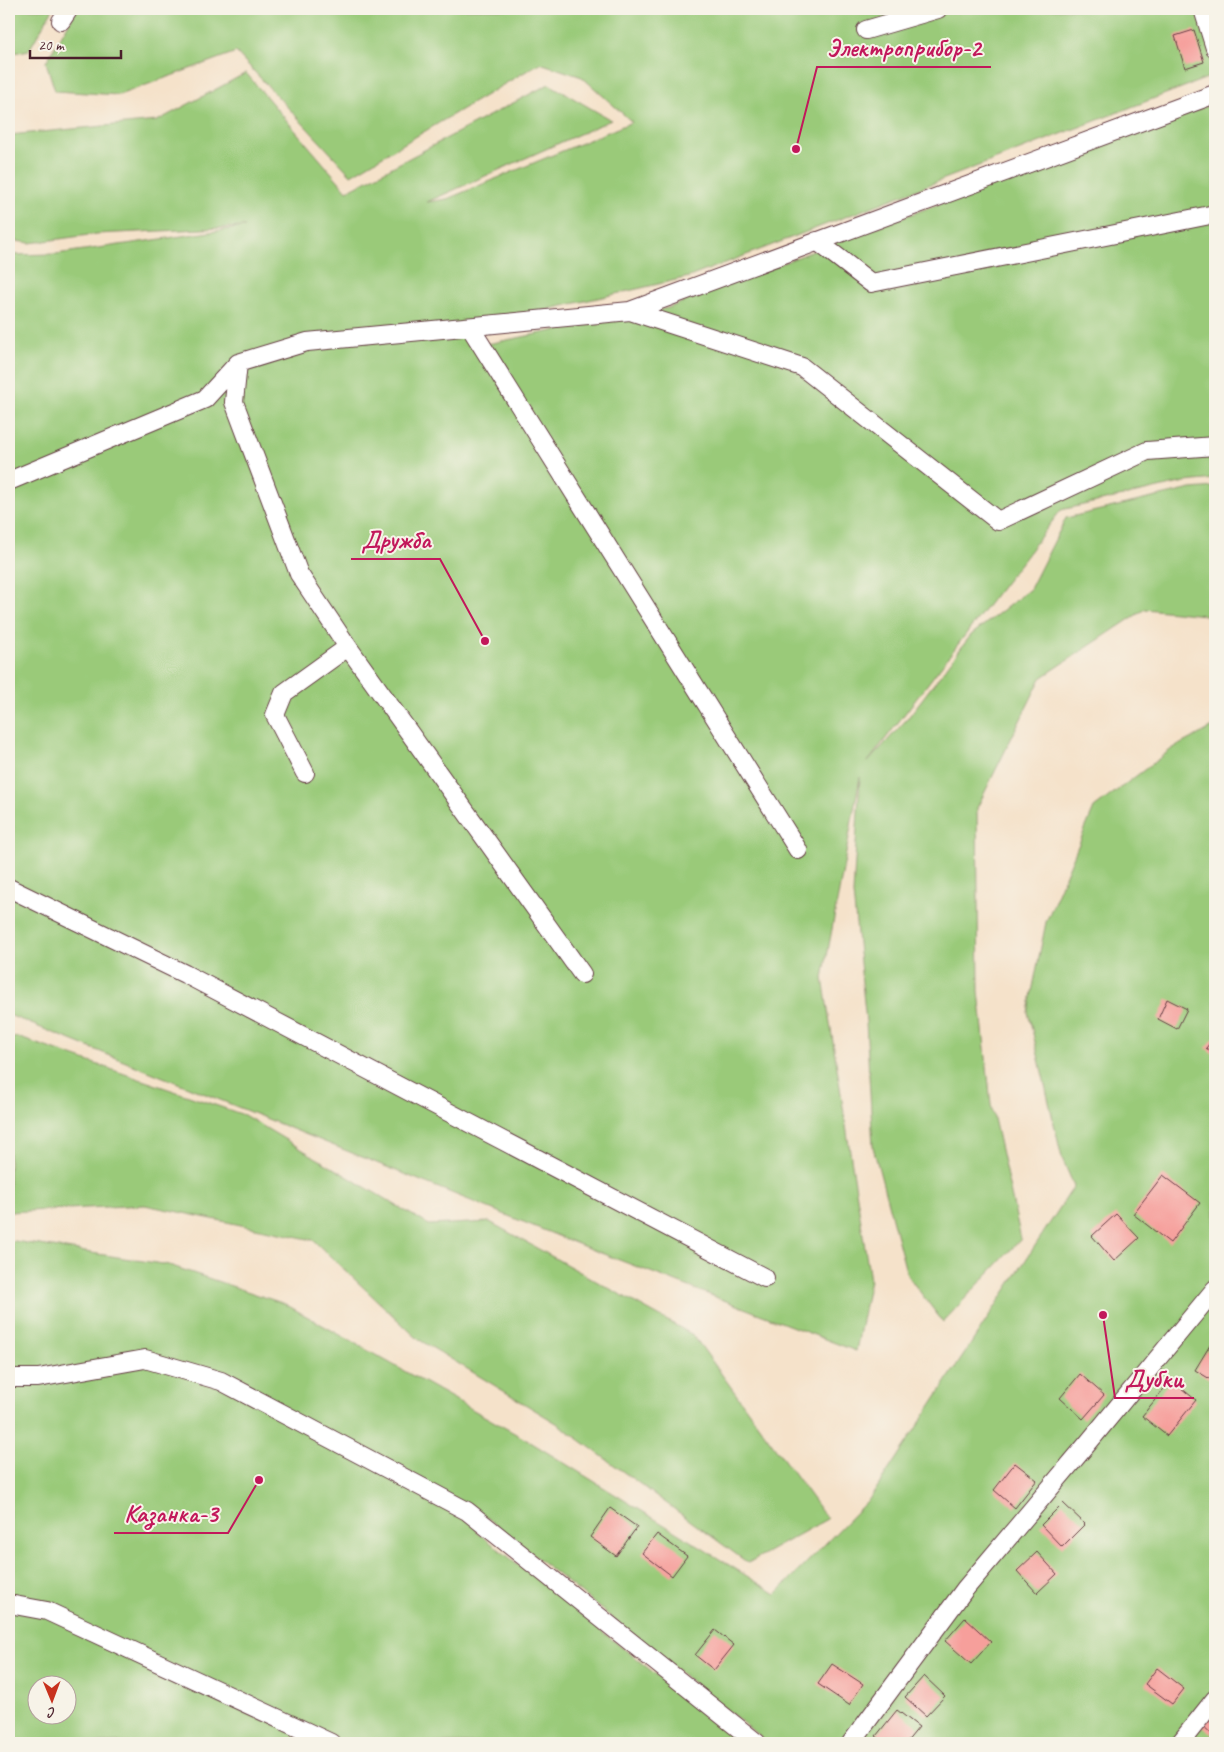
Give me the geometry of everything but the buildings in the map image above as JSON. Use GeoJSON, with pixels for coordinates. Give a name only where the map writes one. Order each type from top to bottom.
{"type":"FeatureCollection","features":[{"type":"Feature","properties":{"kind":"lane"},"geometry":{"type":"LineString","coordinates":[[866,30],[938,9]]}},
{"type":"Feature","properties":{"kind":"lane"},"geometry":{"type":"LineString","coordinates":[[1203,9],[1215,48]]}},
{"type":"Feature","properties":{"kind":"lane"},"geometry":{"type":"LineString","coordinates":[[9,481],[205,399],[238,363],[307,342],[630,311],[1215,94]]}},
{"type":"Feature","properties":{"kind":"lane"},"geometry":{"type":"LineString","coordinates":[[817,241],[871,283],[1215,214]]}},
{"type":"Feature","properties":{"kind":"lane"},"geometry":{"type":"LineString","coordinates":[[630,311],[802,367],[998,521],[1147,452],[1215,446]]}},
{"type":"Feature","properties":{"kind":"lane"},"geometry":{"type":"LineString","coordinates":[[470,327],[798,850]]}},
{"type":"Feature","properties":{"kind":"lane"},"geometry":{"type":"LineString","coordinates":[[238,363],[234,402],[299,574],[348,647],[582,974]]}},
{"type":"Feature","properties":{"kind":"lane"},"geometry":{"type":"LineString","coordinates":[[305,773],[275,715],[284,693],[348,647]]}},
{"type":"Feature","properties":{"kind":"lane"},"geometry":{"type":"LineString","coordinates":[[9,888],[186,974],[765,1278]]}},
{"type":"Feature","properties":{"kind":"lane"},"geometry":{"type":"LineString","coordinates":[[851,1743],[964,1589],[1215,1290]]}},
{"type":"Feature","properties":{"kind":"lane"},"geometry":{"type":"LineString","coordinates":[[9,1378],[38,1378],[146,1359],[221,1381],[467,1511],[757,1743]]}},
{"type":"Feature","properties":{"kind":"lane"},"geometry":{"type":"LineString","coordinates":[[9,1604],[47,1611],[330,1743]]}},
{"type":"Feature","properties":{"kind":"lane"},"geometry":{"type":"LineString","coordinates":[[1180,1743],[1215,1699]]}},
{"type":"Feature","properties":{"kind":"green space"},"geometry":{"type":"Polygon","coordinates":[[[9,9],[53,9],[29,50],[9,54],[9,9]]]}},
{"type":"Feature","properties":{"kind":"green space"},"geometry":{"type":"Polygon","coordinates":[[[77,9],[1215,9],[1215,75],[689,277],[524,315],[477,321],[482,345],[668,308],[854,235],[1215,103],[1215,479],[1185,482],[1061,510],[867,763],[907,719],[971,635],[1030,589],[1066,518],[1191,489],[1215,487],[1215,616],[1145,609],[1041,678],[977,808],[979,991],[991,1105],[1021,1239],[943,1322],[907,1275],[873,1147],[866,1022],[853,894],[860,777],[823,978],[870,1280],[856,1351],[588,1248],[9,1015],[9,255],[56,254],[245,227],[96,234],[30,243],[9,240],[9,135],[157,121],[246,73],[347,191],[549,84],[611,120],[427,202],[447,199],[632,122],[582,77],[540,63],[351,175],[236,52],[119,95],[55,91],[46,62],[77,9]]]}},
{"type":"Feature","properties":{"kind":"green space"},"geometry":{"type":"Polygon","coordinates":[[[1215,726],[1215,1743],[768,1743],[486,1517],[476,1531],[742,1743],[9,1743],[9,1242],[14,1241],[169,1265],[285,1304],[532,1443],[776,1594],[871,1497],[1074,1186],[1062,1158],[1028,1012],[1046,922],[1094,808],[1173,748],[1215,726]]]}},
{"type":"Feature","properties":{"kind":"green space"},"geometry":{"type":"Polygon","coordinates":[[[17,1037],[244,1115],[429,1225],[490,1222],[693,1335],[827,1519],[748,1563],[558,1424],[418,1339],[313,1240],[145,1205],[9,1212],[9,1039],[17,1037]]]}},
{"type":"Feature","properties":{"kind":"place","name":"Электроприбор-2"},"geometry":{"type":"Point","coordinates":[796,149]}},
{"type":"Feature","properties":{"kind":"place","name":"Дружба"},"geometry":{"type":"Point","coordinates":[485,641]}},
{"type":"Feature","properties":{"kind":"place","name":"Дубки"},"geometry":{"type":"Point","coordinates":[1103,1315]}},
{"type":"Feature","properties":{"kind":"place","name":"Казанка-3"},"geometry":{"type":"Point","coordinates":[259,1480]}}]}
